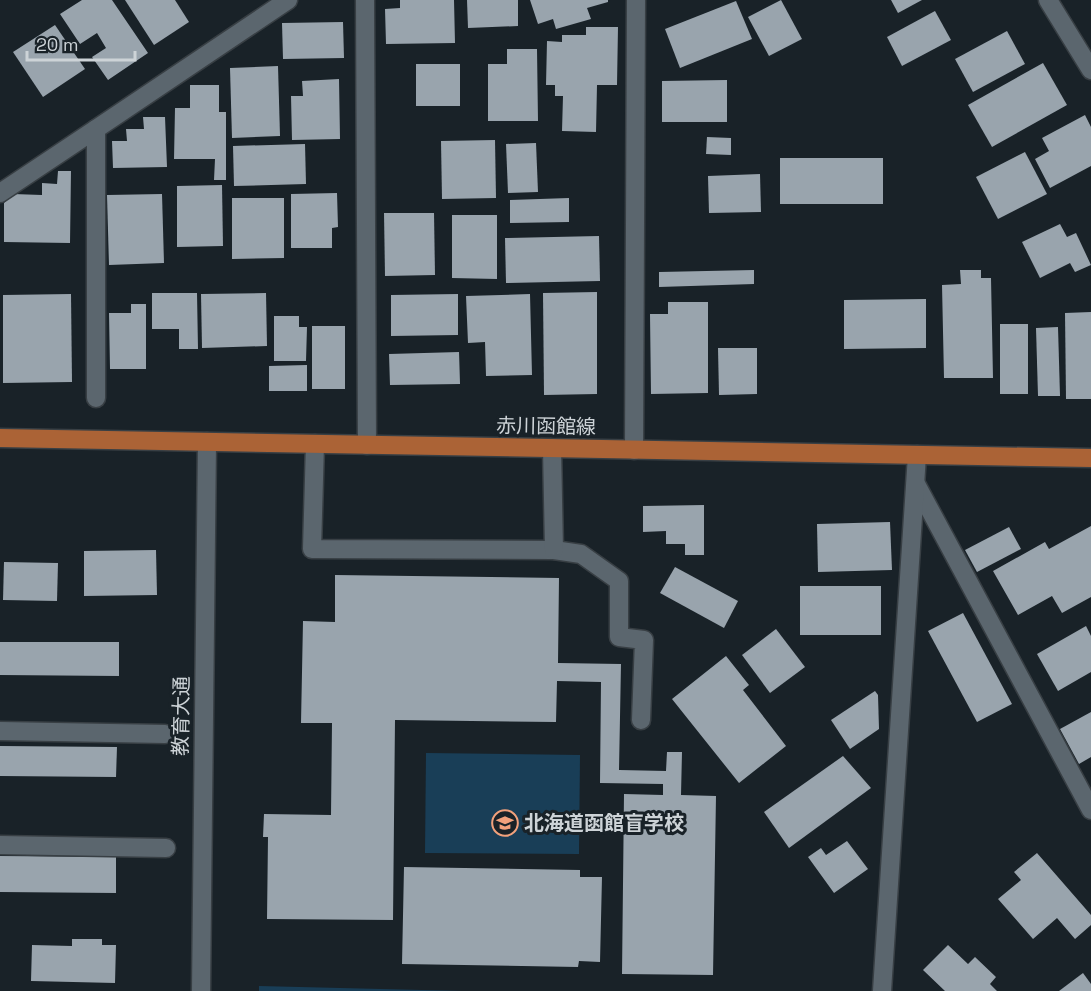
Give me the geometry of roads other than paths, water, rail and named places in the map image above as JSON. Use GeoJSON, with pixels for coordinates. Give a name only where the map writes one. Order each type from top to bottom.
{"type":"FeatureCollection","features":[{"type":"Feature","properties":{"kind":"main road","name":"赤川函館線"},"geometry":{"type":"LineString","coordinates":[[0,438],[1091,458]]}},
{"type":"Feature","properties":{"kind":"street"},"geometry":{"type":"LineString","coordinates":[[0,193],[288,0]]}},
{"type":"Feature","properties":{"kind":"street"},"geometry":{"type":"LineString","coordinates":[[365,0],[367,445]]}},
{"type":"Feature","properties":{"kind":"street"},"geometry":{"type":"LineString","coordinates":[[634,450],[636,0]]}},
{"type":"Feature","properties":{"kind":"street"},"geometry":{"type":"LineString","coordinates":[[1048,0],[1091,70]]}},
{"type":"Feature","properties":{"kind":"street"},"geometry":{"type":"LineString","coordinates":[[96,129],[96,398]]}},
{"type":"Feature","properties":{"kind":"street","name":"教育大通"},"geometry":{"type":"LineString","coordinates":[[201,991],[207,442]]}},
{"type":"Feature","properties":{"kind":"street"},"geometry":{"type":"LineString","coordinates":[[315,444],[312,549],[554,550],[581,554],[619,581],[619,637],[644,640],[641,720]]}},
{"type":"Feature","properties":{"kind":"street"},"geometry":{"type":"LineString","coordinates":[[552,448],[554,550]]}},
{"type":"Feature","properties":{"kind":"street"},"geometry":{"type":"LineString","coordinates":[[882,991],[917,454]]}},
{"type":"Feature","properties":{"kind":"street"},"geometry":{"type":"LineString","coordinates":[[916,484],[1091,810]]}},
{"type":"Feature","properties":{"kind":"street"},"geometry":{"type":"LineString","coordinates":[[0,731],[165,734]]}},
{"type":"Feature","properties":{"kind":"street"},"geometry":{"type":"LineString","coordinates":[[0,845],[166,848]]}},
{"type":"Feature","properties":{"kind":"place","name":"北海道函館盲学校"},"geometry":{"type":"Point","coordinates":[505,823]}}]}
